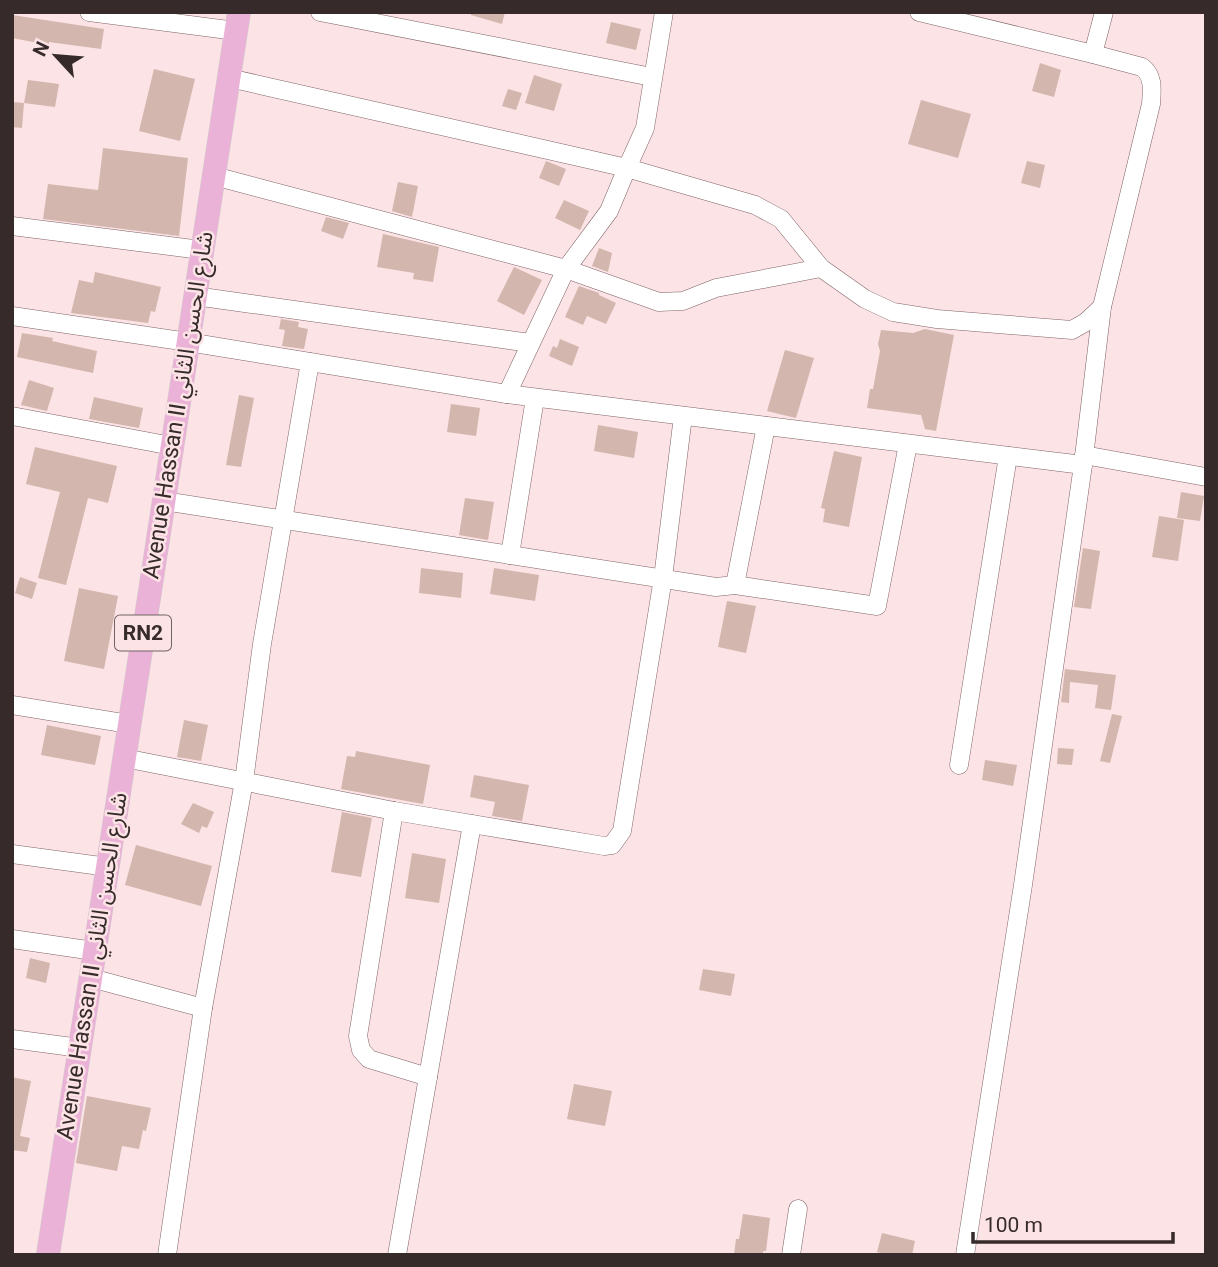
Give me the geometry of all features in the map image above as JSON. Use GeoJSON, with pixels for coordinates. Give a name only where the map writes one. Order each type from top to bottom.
{"type":"FeatureCollection","features":[{"type":"Feature","properties":{"kind":"main road","name":"Avenue Hassan II شارع الحسن الثاني"},"geometry":{"type":"LineString","coordinates":[[48,1255],[237,22]]}},
{"type":"Feature","properties":{"kind":"street"},"geometry":{"type":"LineString","coordinates":[[89,12],[237,22]]}},
{"type":"Feature","properties":{"kind":"street"},"geometry":{"type":"LineString","coordinates":[[320,12],[420,21],[652,77]]}},
{"type":"Feature","properties":{"kind":"street"},"geometry":{"type":"LineString","coordinates":[[507,394],[566,269],[603,220],[645,128],[664,12]]}},
{"type":"Feature","properties":{"kind":"street"},"geometry":{"type":"LineString","coordinates":[[919,12],[1142,67],[1149,72],[1152,85],[1151,104],[1102,307],[1084,460],[1023,885],[965,1255]]}},
{"type":"Feature","properties":{"kind":"street"},"geometry":{"type":"LineString","coordinates":[[1093,54],[1104,12]]}},
{"type":"Feature","properties":{"kind":"street"},"geometry":{"type":"LineString","coordinates":[[229,78],[628,168],[755,205],[782,219],[821,268],[865,299],[894,312],[937,319],[1072,330],[1086,322],[1102,307]]}},
{"type":"Feature","properties":{"kind":"street"},"geometry":{"type":"LineString","coordinates":[[214,176],[566,269],[659,302],[683,301],[716,288],[821,268]]}},
{"type":"Feature","properties":{"kind":"street"},"geometry":{"type":"LineString","coordinates":[[12,226],[201,250]]}},
{"type":"Feature","properties":{"kind":"street"},"geometry":{"type":"LineString","coordinates":[[195,296],[530,344]]}},
{"type":"Feature","properties":{"kind":"street"},"geometry":{"type":"LineString","coordinates":[[12,316],[535,398],[1008,456],[1084,460],[1206,477]]}},
{"type":"Feature","properties":{"kind":"street"},"geometry":{"type":"LineString","coordinates":[[167,1255],[203,1008],[244,781],[262,644],[310,362]]}},
{"type":"Feature","properties":{"kind":"street"},"geometry":{"type":"LineString","coordinates":[[510,555],[535,398]]}},
{"type":"Feature","properties":{"kind":"street"},"geometry":{"type":"LineString","coordinates":[[12,416],[172,446]]}},
{"type":"Feature","properties":{"kind":"street"},"geometry":{"type":"LineString","coordinates":[[124,758],[394,811],[604,846],[612,845],[622,831],[663,578],[683,416]]}},
{"type":"Feature","properties":{"kind":"street"},"geometry":{"type":"LineString","coordinates":[[735,585],[766,426]]}},
{"type":"Feature","properties":{"kind":"street"},"geometry":{"type":"LineString","coordinates":[[164,501],[716,587],[735,585],[877,606],[908,444]]}},
{"type":"Feature","properties":{"kind":"street"},"geometry":{"type":"LineString","coordinates":[[959,765],[1008,456]]}},
{"type":"Feature","properties":{"kind":"street"},"geometry":{"type":"LineString","coordinates":[[12,705],[130,724]]}},
{"type":"Feature","properties":{"kind":"street"},"geometry":{"type":"LineString","coordinates":[[394,811],[358,1036],[361,1050],[369,1059],[428,1077]]}},
{"type":"Feature","properties":{"kind":"street"},"geometry":{"type":"LineString","coordinates":[[397,1255],[472,824]]}},
{"type":"Feature","properties":{"kind":"street"},"geometry":{"type":"LineString","coordinates":[[12,853],[107,867]]}},
{"type":"Feature","properties":{"kind":"street"},"geometry":{"type":"LineString","coordinates":[[12,939],[94,951]]}},
{"type":"Feature","properties":{"kind":"street"},"geometry":{"type":"LineString","coordinates":[[90,978],[203,1008]]}},
{"type":"Feature","properties":{"kind":"street"},"geometry":{"type":"LineString","coordinates":[[12,1039],[80,1048]]}},
{"type":"Feature","properties":{"kind":"street"},"geometry":{"type":"LineString","coordinates":[[791,1255],[798,1209]]}},
{"type":"Feature","properties":{"kind":"building"},"geometry":{"type":"Polygon","coordinates":[[[471,12],[505,12],[502,24],[471,15],[471,12]]]}},
{"type":"Feature","properties":{"kind":"building"},"geometry":{"type":"Polygon","coordinates":[[[12,15],[104,29],[101,49],[49,42],[49,45],[12,38],[12,15]]]}},
{"type":"Feature","properties":{"kind":"building"},"geometry":{"type":"Polygon","coordinates":[[[611,22],[641,29],[636,50],[606,43],[611,22]]]}},
{"type":"Feature","properties":{"kind":"building"},"geometry":{"type":"Polygon","coordinates":[[[1040,63],[1061,70],[1054,97],[1032,91],[1040,63]]]}},
{"type":"Feature","properties":{"kind":"building"},"geometry":{"type":"Polygon","coordinates":[[[154,69],[195,79],[180,141],[139,131],[154,69]]]}},
{"type":"Feature","properties":{"kind":"building"},"geometry":{"type":"Polygon","coordinates":[[[534,75],[562,84],[554,111],[525,103],[534,75]]]}},
{"type":"Feature","properties":{"kind":"building"},"geometry":{"type":"Polygon","coordinates":[[[28,80],[59,84],[55,107],[24,103],[28,80]]]}},
{"type":"Feature","properties":{"kind":"building"},"geometry":{"type":"Polygon","coordinates":[[[508,89],[522,93],[516,110],[502,106],[508,89]]]}},
{"type":"Feature","properties":{"kind":"building"},"geometry":{"type":"Polygon","coordinates":[[[921,100],[971,114],[958,158],[908,144],[921,100]]]}},
{"type":"Feature","properties":{"kind":"building"},"geometry":{"type":"Polygon","coordinates":[[[12,102],[24,103],[22,128],[12,127],[12,102]]]}},
{"type":"Feature","properties":{"kind":"building"},"geometry":{"type":"Polygon","coordinates":[[[103,148],[188,158],[179,236],[43,219],[48,184],[98,190],[103,148]]]}},
{"type":"Feature","properties":{"kind":"building"},"geometry":{"type":"Polygon","coordinates":[[[546,161],[566,169],[559,186],[539,178],[546,161]]]}},
{"type":"Feature","properties":{"kind":"building"},"geometry":{"type":"Polygon","coordinates":[[[1027,161],[1045,165],[1040,188],[1021,183],[1027,161]]]}},
{"type":"Feature","properties":{"kind":"building"},"geometry":{"type":"Polygon","coordinates":[[[398,182],[418,186],[412,217],[392,211],[398,182]]]}},
{"type":"Feature","properties":{"kind":"building"},"geometry":{"type":"Polygon","coordinates":[[[564,200],[589,211],[580,230],[555,218],[564,200]]]}},
{"type":"Feature","properties":{"kind":"building"},"geometry":{"type":"Polygon","coordinates":[[[326,217],[349,223],[343,239],[321,231],[326,217]]]}},
{"type":"Feature","properties":{"kind":"building"},"geometry":{"type":"Polygon","coordinates":[[[383,234],[439,247],[433,282],[413,279],[414,273],[377,267],[383,234]]]}},
{"type":"Feature","properties":{"kind":"building"},"geometry":{"type":"Polygon","coordinates":[[[599,248],[612,253],[608,272],[592,266],[599,248]]]}},
{"type":"Feature","properties":{"kind":"building"},"geometry":{"type":"Polygon","coordinates":[[[514,267],[542,280],[524,315],[497,301],[514,267]]]}},
{"type":"Feature","properties":{"kind":"building"},"geometry":{"type":"Polygon","coordinates":[[[95,272],[161,287],[155,312],[151,311],[148,323],[71,313],[79,280],[93,283],[95,272]]]}},
{"type":"Feature","properties":{"kind":"building"},"geometry":{"type":"Polygon","coordinates":[[[579,286],[616,303],[606,324],[587,316],[583,325],[565,317],[579,286]]]}},
{"type":"Feature","properties":{"kind":"building"},"geometry":{"type":"Polygon","coordinates":[[[281,319],[299,322],[298,327],[308,329],[304,349],[282,346],[285,330],[279,329],[281,319]]]}},
{"type":"Feature","properties":{"kind":"building"},"geometry":{"type":"Polygon","coordinates":[[[925,329],[954,335],[936,431],[925,429],[921,415],[867,408],[880,351],[878,344],[881,330],[913,333],[925,329]]]}},
{"type":"Feature","properties":{"kind":"building"},"geometry":{"type":"Polygon","coordinates":[[[22,333],[53,338],[52,341],[97,351],[93,373],[17,357],[22,333]]]}},
{"type":"Feature","properties":{"kind":"building"},"geometry":{"type":"Polygon","coordinates":[[[560,339],[579,347],[572,366],[549,356],[553,346],[557,348],[560,339]]]}},
{"type":"Feature","properties":{"kind":"building"},"geometry":{"type":"Polygon","coordinates":[[[785,350],[814,358],[796,418],[767,411],[785,350]]]}},
{"type":"Feature","properties":{"kind":"building"},"geometry":{"type":"Polygon","coordinates":[[[29,380],[54,388],[47,411],[21,405],[29,380]]]}},
{"type":"Feature","properties":{"kind":"building"},"geometry":{"type":"Polygon","coordinates":[[[239,395],[254,398],[241,467],[226,465],[239,395]]]}},
{"type":"Feature","properties":{"kind":"building"},"geometry":{"type":"Polygon","coordinates":[[[94,397],[143,408],[139,428],[89,419],[94,397]]]}},
{"type":"Feature","properties":{"kind":"building"},"geometry":{"type":"Polygon","coordinates":[[[451,404],[480,408],[476,436],[447,432],[451,404]]]}},
{"type":"Feature","properties":{"kind":"building"},"geometry":{"type":"Polygon","coordinates":[[[598,425],[638,432],[634,458],[594,451],[598,425]]]}},
{"type":"Feature","properties":{"kind":"building"},"geometry":{"type":"Polygon","coordinates":[[[35,447],[117,466],[108,503],[88,498],[66,585],[38,578],[60,492],[26,484],[35,447]]]}},
{"type":"Feature","properties":{"kind":"building"},"geometry":{"type":"Polygon","coordinates":[[[834,451],[862,457],[849,527],[823,522],[825,509],[821,508],[834,451]]]}},
{"type":"Feature","properties":{"kind":"building"},"geometry":{"type":"Polygon","coordinates":[[[1181,492],[1204,496],[1200,521],[1177,518],[1181,492]]]}},
{"type":"Feature","properties":{"kind":"building"},"geometry":{"type":"Polygon","coordinates":[[[465,498],[494,502],[488,540],[459,535],[465,498]]]}},
{"type":"Feature","properties":{"kind":"building"},"geometry":{"type":"Polygon","coordinates":[[[1159,516],[1184,520],[1178,561],[1152,557],[1159,516]]]}},
{"type":"Feature","properties":{"kind":"building"},"geometry":{"type":"Polygon","coordinates":[[[1083,548],[1100,551],[1091,609],[1074,607],[1083,548]]]}},
{"type":"Feature","properties":{"kind":"building"},"geometry":{"type":"Polygon","coordinates":[[[421,568],[463,573],[461,598],[419,593],[421,568]]]}},
{"type":"Feature","properties":{"kind":"building"},"geometry":{"type":"Polygon","coordinates":[[[494,568],[539,575],[535,601],[490,594],[494,568]]]}},
{"type":"Feature","properties":{"kind":"building"},"geometry":{"type":"Polygon","coordinates":[[[20,577],[37,583],[32,599],[15,593],[20,577]]]}},
{"type":"Feature","properties":{"kind":"building"},"geometry":{"type":"Polygon","coordinates":[[[79,588],[118,596],[104,669],[64,661],[79,588]]]}},
{"type":"Feature","properties":{"kind":"building"},"geometry":{"type":"Polygon","coordinates":[[[727,601],[756,606],[746,653],[718,647],[727,601]]]}},
{"type":"Feature","properties":{"kind":"building"},"geometry":{"type":"Polygon","coordinates":[[[1065,669],[1116,675],[1111,710],[1095,708],[1098,685],[1070,682],[1069,703],[1061,702],[1065,669]]]}},
{"type":"Feature","properties":{"kind":"building"},"geometry":{"type":"Polygon","coordinates":[[[1112,714],[1122,716],[1110,763],[1100,761],[1112,714]]]}},
{"type":"Feature","properties":{"kind":"building"},"geometry":{"type":"Polygon","coordinates":[[[184,720],[208,725],[201,761],[177,757],[184,720]]]}},
{"type":"Feature","properties":{"kind":"building"},"geometry":{"type":"Polygon","coordinates":[[[47,725],[101,736],[95,765],[41,755],[47,725]]]}},
{"type":"Feature","properties":{"kind":"building"},"geometry":{"type":"Polygon","coordinates":[[[1058,748],[1074,749],[1072,765],[1057,764],[1058,748]]]}},
{"type":"Feature","properties":{"kind":"building"},"geometry":{"type":"Polygon","coordinates":[[[356,751],[430,765],[423,804],[341,789],[347,756],[355,757],[356,751]]]}},
{"type":"Feature","properties":{"kind":"building"},"geometry":{"type":"Polygon","coordinates":[[[985,760],[1017,765],[1013,786],[982,780],[985,760]]]}},
{"type":"Feature","properties":{"kind":"building"},"geometry":{"type":"Polygon","coordinates":[[[474,775],[529,785],[522,821],[492,816],[495,802],[470,797],[474,775]]]}},
{"type":"Feature","properties":{"kind":"building"},"geometry":{"type":"Polygon","coordinates":[[[193,803],[214,812],[207,828],[202,826],[199,833],[181,824],[193,803]]]}},
{"type":"Feature","properties":{"kind":"building"},"geometry":{"type":"Polygon","coordinates":[[[342,812],[372,818],[361,877],[331,872],[342,812]]]}},
{"type":"Feature","properties":{"kind":"building"},"geometry":{"type":"Polygon","coordinates":[[[136,845],[212,866],[201,906],[125,885],[136,845]]]}},
{"type":"Feature","properties":{"kind":"building"},"geometry":{"type":"Polygon","coordinates":[[[412,853],[446,859],[439,903],[405,898],[412,853]]]}},
{"type":"Feature","properties":{"kind":"building"},"geometry":{"type":"Polygon","coordinates":[[[30,958],[50,963],[46,983],[26,978],[30,958]]]}},
{"type":"Feature","properties":{"kind":"building"},"geometry":{"type":"Polygon","coordinates":[[[703,969],[735,974],[731,996],[699,990],[703,969]]]}},
{"type":"Feature","properties":{"kind":"building"},"geometry":{"type":"Polygon","coordinates":[[[12,1077],[31,1081],[20,1136],[30,1138],[27,1152],[12,1150],[12,1077]]]}},
{"type":"Feature","properties":{"kind":"building"},"geometry":{"type":"Polygon","coordinates":[[[574,1084],[612,1091],[605,1126],[567,1119],[574,1084]]]}},
{"type":"Feature","properties":{"kind":"building"},"geometry":{"type":"Polygon","coordinates":[[[87,1096],[151,1108],[139,1149],[122,1146],[117,1171],[76,1163],[87,1096]]]}},
{"type":"Feature","properties":{"kind":"building"},"geometry":{"type":"Polygon","coordinates":[[[743,1214],[770,1218],[766,1251],[763,1251],[763,1255],[734,1255],[743,1214]]]}},
{"type":"Feature","properties":{"kind":"building"},"geometry":{"type":"Polygon","coordinates":[[[882,1233],[915,1241],[912,1255],[877,1252],[882,1233]]]}}]}
